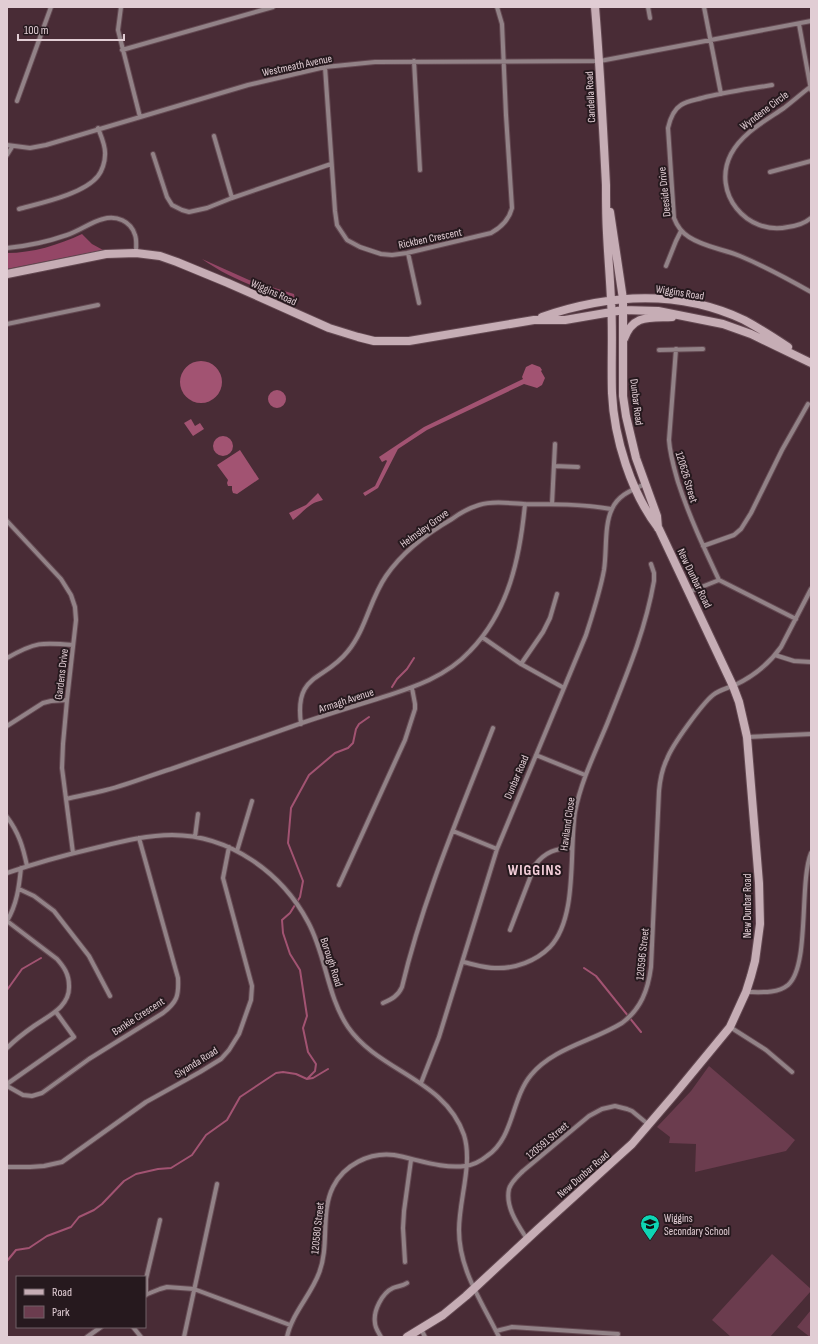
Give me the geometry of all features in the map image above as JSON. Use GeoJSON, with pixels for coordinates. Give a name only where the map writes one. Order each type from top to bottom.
{"type":"FeatureCollection","features":[{"type":"Feature","properties":{"kind":"street"},"geometry":{"type":"LineString","coordinates":[[17,100],[51,7]]}},
{"type":"Feature","properties":{"kind":"street"},"geometry":{"type":"LineString","coordinates":[[121,7],[118,30],[140,117]]}},
{"type":"Feature","properties":{"kind":"street"},"geometry":{"type":"LineString","coordinates":[[122,50],[273,7]]}},
{"type":"Feature","properties":{"kind":"street","name":"Rickben Crescent"},"geometry":{"type":"LineString","coordinates":[[325,67],[331,164],[337,225],[347,240],[360,247],[381,254],[392,255],[408,253],[491,233],[500,228],[507,221],[511,214],[512,208],[502,24],[497,7]]}},
{"type":"Feature","properties":{"kind":"street","name":"Candella Road"},"geometry":{"type":"LineString","coordinates":[[595,7],[600,61],[606,186],[606,233],[611,311]]}},
{"type":"Feature","properties":{"kind":"street"},"geometry":{"type":"LineString","coordinates":[[648,7],[650,18]]}},
{"type":"Feature","properties":{"kind":"street"},"geometry":{"type":"LineString","coordinates":[[704,7],[721,94]]}},
{"type":"Feature","properties":{"kind":"street","name":"Westmeath Avenue"},"geometry":{"type":"LineString","coordinates":[[7,145],[30,148],[46,145],[98,128],[248,85],[325,67],[376,62],[600,61],[811,21]]}},
{"type":"Feature","properties":{"kind":"street","name":"Wyndene Circle"},"geometry":{"type":"LineString","coordinates":[[799,24],[811,88],[738,142],[727,165],[726,186],[734,205],[739,212],[749,220],[768,228],[782,229],[795,226],[811,218]]}},
{"type":"Feature","properties":{"kind":"street"},"geometry":{"type":"LineString","coordinates":[[414,62],[420,170]]}},
{"type":"Feature","properties":{"kind":"street","name":"Deeside Drive"},"geometry":{"type":"LineString","coordinates":[[772,85],[721,94],[688,102],[681,105],[673,114],[668,128],[674,213],[676,222],[681,231],[693,239],[738,255],[811,292]]}},
{"type":"Feature","properties":{"kind":"street"},"geometry":{"type":"LineString","coordinates":[[19,210],[67,195],[91,183],[99,175],[106,154],[98,128]]}},
{"type":"Feature","properties":{"kind":"street"},"geometry":{"type":"LineString","coordinates":[[214,136],[232,198]]}},
{"type":"Feature","properties":{"kind":"street"},"geometry":{"type":"LineString","coordinates":[[7,155],[12,146]]}},
{"type":"Feature","properties":{"kind":"street"},"geometry":{"type":"LineString","coordinates":[[153,154],[167,197],[172,205],[189,212],[197,211],[331,164]]}},
{"type":"Feature","properties":{"kind":"street"},"geometry":{"type":"LineString","coordinates":[[770,172],[811,161]]}},
{"type":"Feature","properties":{"kind":"street","name":"Candella Road"},"geometry":{"type":"LineString","coordinates":[[606,186],[616,246],[623,310]]}},
{"type":"Feature","properties":{"kind":"street"},"geometry":{"type":"LineString","coordinates":[[7,248],[30,246],[50,241],[102,219],[109,218],[122,220],[132,228],[135,235],[136,254]]}},
{"type":"Feature","properties":{"kind":"street"},"geometry":{"type":"LineString","coordinates":[[666,266],[681,231]]}},
{"type":"Feature","properties":{"kind":"street"},"geometry":{"type":"LineString","coordinates":[[408,253],[419,303]]}},
{"type":"Feature","properties":{"kind":"street","name":"Wiggins Road"},"geometry":{"type":"LineString","coordinates":[[7,274],[106,254],[160,256],[329,328],[374,341],[409,341],[534,320],[564,310],[611,300],[643,298],[674,300],[726,314],[755,326],[811,363]]}},
{"type":"Feature","properties":{"kind":"street"},"geometry":{"type":"LineString","coordinates":[[7,324],[98,305]]}},
{"type":"Feature","properties":{"kind":"street","name":"Wiggins Road"},"geometry":{"type":"LineString","coordinates":[[534,320],[565,320],[611,311],[645,309],[723,324],[751,334],[811,363]]}},
{"type":"Feature","properties":{"kind":"street","name":"Dunbar Road"},"geometry":{"type":"LineString","coordinates":[[623,310],[623,396],[636,458],[645,484]]}},
{"type":"Feature","properties":{"kind":"street","name":"Dunbar Road"},"geometry":{"type":"LineString","coordinates":[[611,311],[612,395],[624,458],[635,488]]}},
{"type":"Feature","properties":{"kind":"street"},"geometry":{"type":"LineString","coordinates":[[623,343],[630,327],[639,319],[690,317]]}},
{"type":"Feature","properties":{"kind":"street","name":"120626 Street"},"geometry":{"type":"LineString","coordinates":[[676,349],[669,440],[670,450],[682,495],[703,546],[720,580]]}},
{"type":"Feature","properties":{"kind":"street"},"geometry":{"type":"LineString","coordinates":[[659,350],[703,349]]}},
{"type":"Feature","properties":{"kind":"street"},"geometry":{"type":"LineString","coordinates":[[703,546],[734,535],[741,529],[751,513],[782,450],[808,404]]}},
{"type":"Feature","properties":{"kind":"street"},"geometry":{"type":"LineString","coordinates":[[552,504],[555,444]]}},
{"type":"Feature","properties":{"kind":"street"},"geometry":{"type":"LineString","coordinates":[[554,466],[578,467]]}},
{"type":"Feature","properties":{"kind":"street"},"geometry":{"type":"LineString","coordinates":[[611,509],[618,499],[635,488],[645,484]]}},
{"type":"Feature","properties":{"kind":"street","name":"New Dunbar Road"},"geometry":{"type":"LineString","coordinates":[[645,484],[657,516],[658,529]]}},
{"type":"Feature","properties":{"kind":"street","name":"New Dunbar Road"},"geometry":{"type":"LineString","coordinates":[[407,1337],[443,1315],[474,1289],[632,1144],[730,1027],[746,992],[755,961],[758,945],[760,910],[759,883],[747,737],[739,702],[689,592],[658,529],[650,518],[635,488]]}},
{"type":"Feature","properties":{"kind":"street","name":"Helmsley Grove"},"geometry":{"type":"LineString","coordinates":[[301,724],[299,709],[305,688],[313,679],[348,652],[360,632],[385,577],[402,555],[424,536],[473,507],[490,503],[552,504],[611,509]]}},
{"type":"Feature","properties":{"kind":"street","name":"Armagh Avenue"},"geometry":{"type":"LineString","coordinates":[[66,799],[102,791],[412,688],[446,671],[470,652],[482,638],[498,612],[511,582],[522,536],[525,504]]}},
{"type":"Feature","properties":{"kind":"street","name":"Dunbar Road"},"geometry":{"type":"LineString","coordinates":[[421,1083],[439,1037],[498,849],[586,635],[596,605],[604,570],[608,522],[611,509]]}},
{"type":"Feature","properties":{"kind":"street","name":"Gardens Drive"},"geometry":{"type":"LineString","coordinates":[[7,521],[61,579],[71,595],[75,607],[76,620],[67,700],[62,768],[73,853]]}},
{"type":"Feature","properties":{"kind":"street","name":"Haviland Close"},"geometry":{"type":"LineString","coordinates":[[463,962],[494,968],[510,968],[541,954],[550,946],[564,925],[569,893],[575,812],[585,775],[621,690],[642,635],[654,581],[654,573],[651,564]]}},
{"type":"Feature","properties":{"kind":"street"},"geometry":{"type":"LineString","coordinates":[[689,592],[720,580],[796,619]]}},
{"type":"Feature","properties":{"kind":"street","name":"120596 Street"},"geometry":{"type":"LineString","coordinates":[[466,1166],[488,1156],[501,1142],[505,1135],[521,1090],[534,1071],[557,1055],[622,1023],[639,1006],[646,991],[652,967],[659,791],[667,757],[704,704],[713,695],[752,676],[776,655],[811,589]]}},
{"type":"Feature","properties":{"kind":"street"},"geometry":{"type":"LineString","coordinates":[[521,664],[543,632],[550,618],[557,594]]}},
{"type":"Feature","properties":{"kind":"street"},"geometry":{"type":"LineString","coordinates":[[482,638],[521,664],[564,688]]}},
{"type":"Feature","properties":{"kind":"street"},"geometry":{"type":"LineString","coordinates":[[7,658],[37,644],[51,643],[73,645]]}},
{"type":"Feature","properties":{"kind":"street"},"geometry":{"type":"LineString","coordinates":[[776,655],[794,661],[811,662]]}},
{"type":"Feature","properties":{"kind":"street"},"geometry":{"type":"LineString","coordinates":[[339,885],[405,740],[415,709],[412,688]]}},
{"type":"Feature","properties":{"kind":"street"},"geometry":{"type":"LineString","coordinates":[[7,726],[43,703],[67,700]]}},
{"type":"Feature","properties":{"kind":"street"},"geometry":{"type":"LineString","coordinates":[[384,1003],[399,993],[402,987],[424,908],[453,830],[494,728]]}},
{"type":"Feature","properties":{"kind":"street"},"geometry":{"type":"LineString","coordinates":[[747,737],[811,734]]}},
{"type":"Feature","properties":{"kind":"street"},"geometry":{"type":"LineString","coordinates":[[536,755],[585,775]]}},
{"type":"Feature","properties":{"kind":"street"},"geometry":{"type":"LineString","coordinates":[[237,851],[252,801]]}},
{"type":"Feature","properties":{"kind":"street"},"geometry":{"type":"LineString","coordinates":[[195,837],[198,814]]}},
{"type":"Feature","properties":{"kind":"street"},"geometry":{"type":"LineString","coordinates":[[7,817],[16,829],[24,850],[27,866]]}},
{"type":"Feature","properties":{"kind":"street"},"geometry":{"type":"LineString","coordinates":[[453,830],[498,849]]}},
{"type":"Feature","properties":{"kind":"street","name":"Borough Road"},"geometry":{"type":"LineString","coordinates":[[7,874],[27,866],[73,853],[139,838],[174,835],[195,837],[229,847],[274,877],[298,905],[310,926],[317,943],[337,1007],[348,1027],[370,1051],[421,1083],[447,1105],[460,1125],[467,1150],[460,1210],[460,1240],[463,1259],[474,1289],[500,1337]]}},
{"type":"Feature","properties":{"kind":"street","name":"Bankie Crescent"},"geometry":{"type":"LineString","coordinates":[[7,1085],[23,1095],[29,1096],[42,1093],[89,1059],[163,1013],[171,1007],[178,996],[178,978],[139,838]]}},
{"type":"Feature","properties":{"kind":"street","name":"Siyanda Road"},"geometry":{"type":"LineString","coordinates":[[7,1167],[30,1168],[62,1162],[146,1102],[210,1066],[221,1059],[229,1050],[239,1034],[249,1007],[252,993],[252,986],[223,878],[229,847]]}},
{"type":"Feature","properties":{"kind":"street"},"geometry":{"type":"LineString","coordinates":[[510,930],[539,860],[545,854],[555,850],[572,848]]}},
{"type":"Feature","properties":{"kind":"street"},"geometry":{"type":"LineString","coordinates":[[746,992],[768,992],[777,990],[788,985],[795,976],[799,960],[806,873],[811,853]]}},
{"type":"Feature","properties":{"kind":"street"},"geometry":{"type":"LineString","coordinates":[[7,1048],[32,1027],[56,1012],[68,995],[69,980],[67,972],[63,966],[7,921],[13,911],[19,889],[21,868]]}},
{"type":"Feature","properties":{"kind":"street"},"geometry":{"type":"LineString","coordinates":[[19,889],[34,896],[54,911],[89,956],[110,996]]}},
{"type":"Feature","properties":{"kind":"street"},"geometry":{"type":"LineString","coordinates":[[7,1085],[74,1038],[56,1012]]}},
{"type":"Feature","properties":{"kind":"street"},"geometry":{"type":"LineString","coordinates":[[730,1027],[766,1050],[792,1072]]}},
{"type":"Feature","properties":{"kind":"street","name":"120591 Street"},"geometry":{"type":"LineString","coordinates":[[527,1239],[512,1211],[509,1195],[509,1188],[523,1171],[589,1116],[602,1109],[615,1106],[627,1109],[649,1125]]}},
{"type":"Feature","properties":{"kind":"street","name":"120580 Street"},"geometry":{"type":"LineString","coordinates":[[287,1337],[290,1325],[319,1273],[324,1250],[330,1194],[338,1178],[351,1165],[367,1158],[384,1155],[444,1166],[466,1166]]}},
{"type":"Feature","properties":{"kind":"street"},"geometry":{"type":"LineString","coordinates":[[405,1262],[403,1228],[404,1204],[411,1160]]}},
{"type":"Feature","properties":{"kind":"street"},"geometry":{"type":"LineString","coordinates":[[184,1337],[217,1184]]}},
{"type":"Feature","properties":{"kind":"street"},"geometry":{"type":"LineString","coordinates":[[146,1279],[160,1220]]}},
{"type":"Feature","properties":{"kind":"street"},"geometry":{"type":"LineString","coordinates":[[381,1337],[374,1322],[377,1306],[385,1294],[392,1288],[404,1286],[408,1283]]}},
{"type":"Feature","properties":{"kind":"street"},"geometry":{"type":"LineString","coordinates":[[146,1295],[160,1288],[167,1287],[194,1289],[290,1325]]}},
{"type":"Feature","properties":{"kind":"street"},"geometry":{"type":"LineString","coordinates":[[88,1337],[100,1328]]}},
{"type":"Feature","properties":{"kind":"street"},"geometry":{"type":"LineString","coordinates":[[134,1328],[141,1337]]}},
{"type":"Feature","properties":{"kind":"street"},"geometry":{"type":"LineString","coordinates":[[496,1331],[512,1328],[613,1335],[618,1334]]}},
{"type":"Feature","properties":{"kind":"street"},"geometry":{"type":"LineString","coordinates":[[421,1329],[425,1337]]}},
{"type":"Feature","properties":{"kind":"green space"},"geometry":{"type":"Polygon","coordinates":[[[709,1066],[795,1140],[786,1151],[695,1172],[696,1144],[669,1143],[670,1137],[657,1127],[691,1091],[709,1066]]]}},
{"type":"Feature","properties":{"kind":"green space"},"geometry":{"type":"Polygon","coordinates":[[[772,1254],[811,1289],[811,1291],[770,1337],[731,1337],[712,1320],[772,1254]]]}},
{"type":"Feature","properties":{"kind":"green space"},"geometry":{"type":"Polygon","coordinates":[[[811,1310],[811,1337],[810,1337],[797,1327],[811,1310]]]}},
{"type":"Feature","properties":{"kind":"shaded area"},"geometry":{"type":"Polygon","coordinates":[[[82,234],[92,244],[103,250],[7,269],[7,253],[26,252],[45,248],[82,234]]]}},
{"type":"Feature","properties":{"kind":"shaded area"},"geometry":{"type":"Polygon","coordinates":[[[202,259],[249,280],[294,294],[295,301],[235,278],[202,259]]]}},
{"type":"Feature","properties":{"kind":"shaded area"},"geometry":{"type":"Polygon","coordinates":[[[197,361],[205,361],[216,367],[222,378],[222,386],[216,397],[205,403],[197,403],[186,397],[180,386],[180,378],[186,367],[197,361]]]}},
{"type":"Feature","properties":{"kind":"shaded area"},"geometry":{"type":"Polygon","coordinates":[[[532,364],[540,367],[542,370],[541,371],[545,378],[542,385],[537,388],[524,384],[427,430],[398,449],[378,488],[365,496],[363,493],[375,486],[387,461],[382,462],[379,457],[424,427],[523,379],[522,377],[526,367],[532,364]]]}},
{"type":"Feature","properties":{"kind":"shaded area"},"geometry":{"type":"Polygon","coordinates":[[[273,390],[281,390],[286,395],[284,406],[281,408],[273,408],[268,403],[268,395],[273,390]]]}},
{"type":"Feature","properties":{"kind":"shaded area"},"geometry":{"type":"Polygon","coordinates":[[[191,419],[195,426],[200,423],[204,429],[193,436],[184,423],[191,419]]]}},
{"type":"Feature","properties":{"kind":"shaded area"},"geometry":{"type":"Polygon","coordinates":[[[223,436],[230,439],[233,446],[230,453],[223,456],[216,453],[213,446],[216,439],[223,436]]]}},
{"type":"Feature","properties":{"kind":"shaded area"},"geometry":{"type":"Polygon","coordinates":[[[240,450],[259,479],[237,494],[233,493],[232,486],[228,486],[228,480],[217,465],[240,450]]]}},
{"type":"Feature","properties":{"kind":"shaded area"},"geometry":{"type":"Polygon","coordinates":[[[318,493],[323,500],[311,505],[293,520],[289,513],[306,505],[318,493]]]}},
{"type":"Feature","properties":{"kind":"waterway"},"geometry":{"type":"LineString","coordinates":[[392,687],[414,658]]}},
{"type":"Feature","properties":{"kind":"waterway"},"geometry":{"type":"LineString","coordinates":[[7,1261],[16,1250],[29,1248],[47,1236],[71,1227],[79,1217],[94,1210],[102,1204],[124,1181],[136,1174],[158,1169],[171,1168],[192,1155],[206,1135],[227,1120],[240,1097],[276,1073],[283,1072],[296,1074],[307,1079],[315,1071],[316,1064],[308,1052],[303,1028],[307,1016],[300,970],[290,954],[283,933],[282,920],[290,913],[300,897],[303,881],[288,843],[291,808],[309,775],[335,753],[348,748],[353,743],[356,729],[359,724],[369,717]]}},
{"type":"Feature","properties":{"kind":"waterway"},"geometry":{"type":"LineString","coordinates":[[7,990],[22,969],[41,958]]}},
{"type":"Feature","properties":{"kind":"waterway"},"geometry":{"type":"LineString","coordinates":[[584,968],[596,976],[641,1032]]}},
{"type":"Feature","properties":{"kind":"waterway"},"geometry":{"type":"LineString","coordinates":[[307,1079],[313,1078],[328,1069]]}},
{"type":"Feature","properties":{"kind":"place","name":"Wiggins Secondary School"},"geometry":{"type":"Point","coordinates":[650,1241]}},
{"type":"Feature","properties":{"kind":"district","name":"WIGGINS"},"geometry":{"type":"Point","coordinates":[535,870]}}]}
